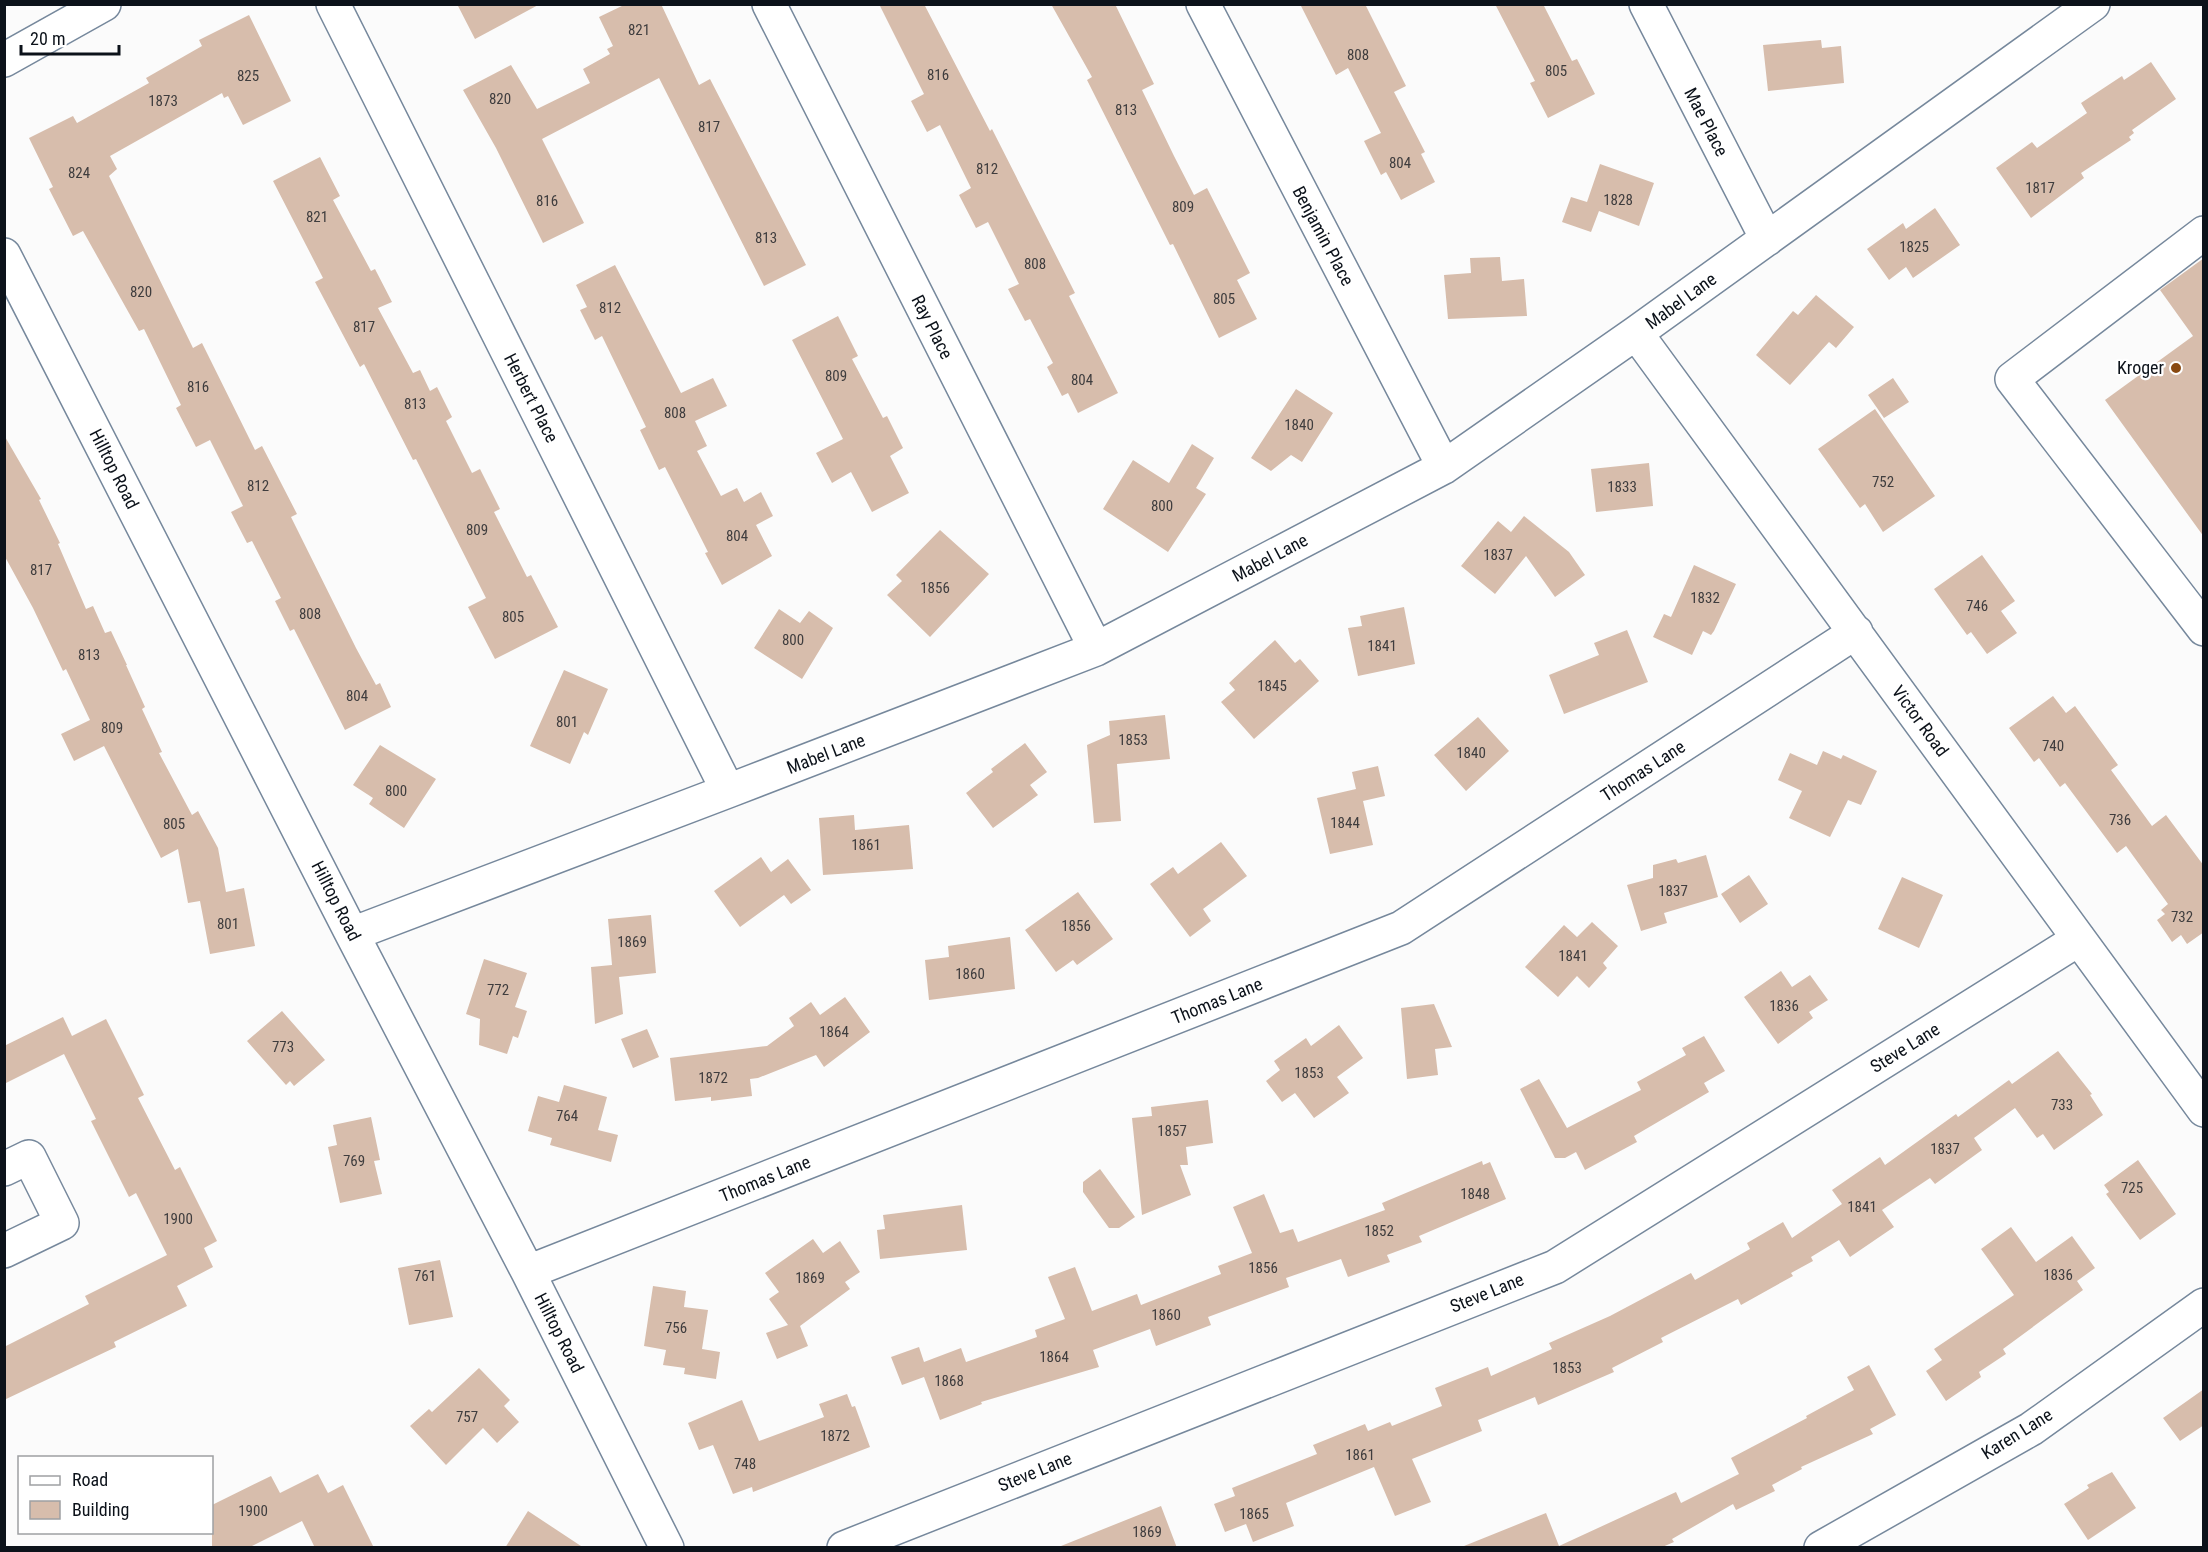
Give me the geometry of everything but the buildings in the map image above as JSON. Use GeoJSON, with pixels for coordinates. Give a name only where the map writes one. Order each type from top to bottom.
{"type":"FeatureCollection","features":[{"type":"Feature","properties":{"kind":"street"},"geometry":{"type":"LineString","coordinates":[[4,60],[104,4]]}},
{"type":"Feature","properties":{"kind":"street","name":"Herbert Place"},"geometry":{"type":"LineString","coordinates":[[333,4],[728,791]]}},
{"type":"Feature","properties":{"kind":"street","name":"Ray Place"},"geometry":{"type":"LineString","coordinates":[[769,4],[1096,649]]}},
{"type":"Feature","properties":{"kind":"street","name":"Benjamin Place"},"geometry":{"type":"LineString","coordinates":[[1203,4],[1444,466]]}},
{"type":"Feature","properties":{"kind":"street","name":"Mae Place"},"geometry":{"type":"LineString","coordinates":[[1646,4],[1767,239]]}},
{"type":"Feature","properties":{"kind":"street","name":"Mabel Lane"},"geometry":{"type":"LineString","coordinates":[[352,933],[1096,649],[1444,466],[1636,333],[2086,7]]}},
{"type":"Feature","properties":{"kind":"street"},"geometry":{"type":"LineString","coordinates":[[2204,233],[2012,379],[2204,629]]}},
{"type":"Feature","properties":{"kind":"street","name":"Hilltop Road"},"geometry":{"type":"LineString","coordinates":[[4,255],[528,1272],[667,1548]]}},
{"type":"Feature","properties":{"kind":"street","name":"Victor Road"},"geometry":{"type":"LineString","coordinates":[[1636,333],[2204,1110]]}},
{"type":"Feature","properties":{"kind":"street","name":"Thomas Lane"},"geometry":{"type":"LineString","coordinates":[[528,1272],[1401,928],[1856,632]]}},
{"type":"Feature","properties":{"kind":"street","name":"Steve Lane"},"geometry":{"type":"LineString","coordinates":[[844,1548],[1555,1267],[2079,939]]}},
{"type":"Feature","properties":{"kind":"street"},"geometry":{"type":"LineString","coordinates":[[4,1169],[29,1157],[62,1223],[4,1251]]}},
{"type":"Feature","properties":{"kind":"street","name":"Karen Lane"},"geometry":{"type":"LineString","coordinates":[[1821,1548],[2031,1429],[2204,1305]]}},
{"type":"Feature","properties":{"kind":"place","name":"Kroger"},"geometry":{"type":"Point","coordinates":[2176,368]}}]}
